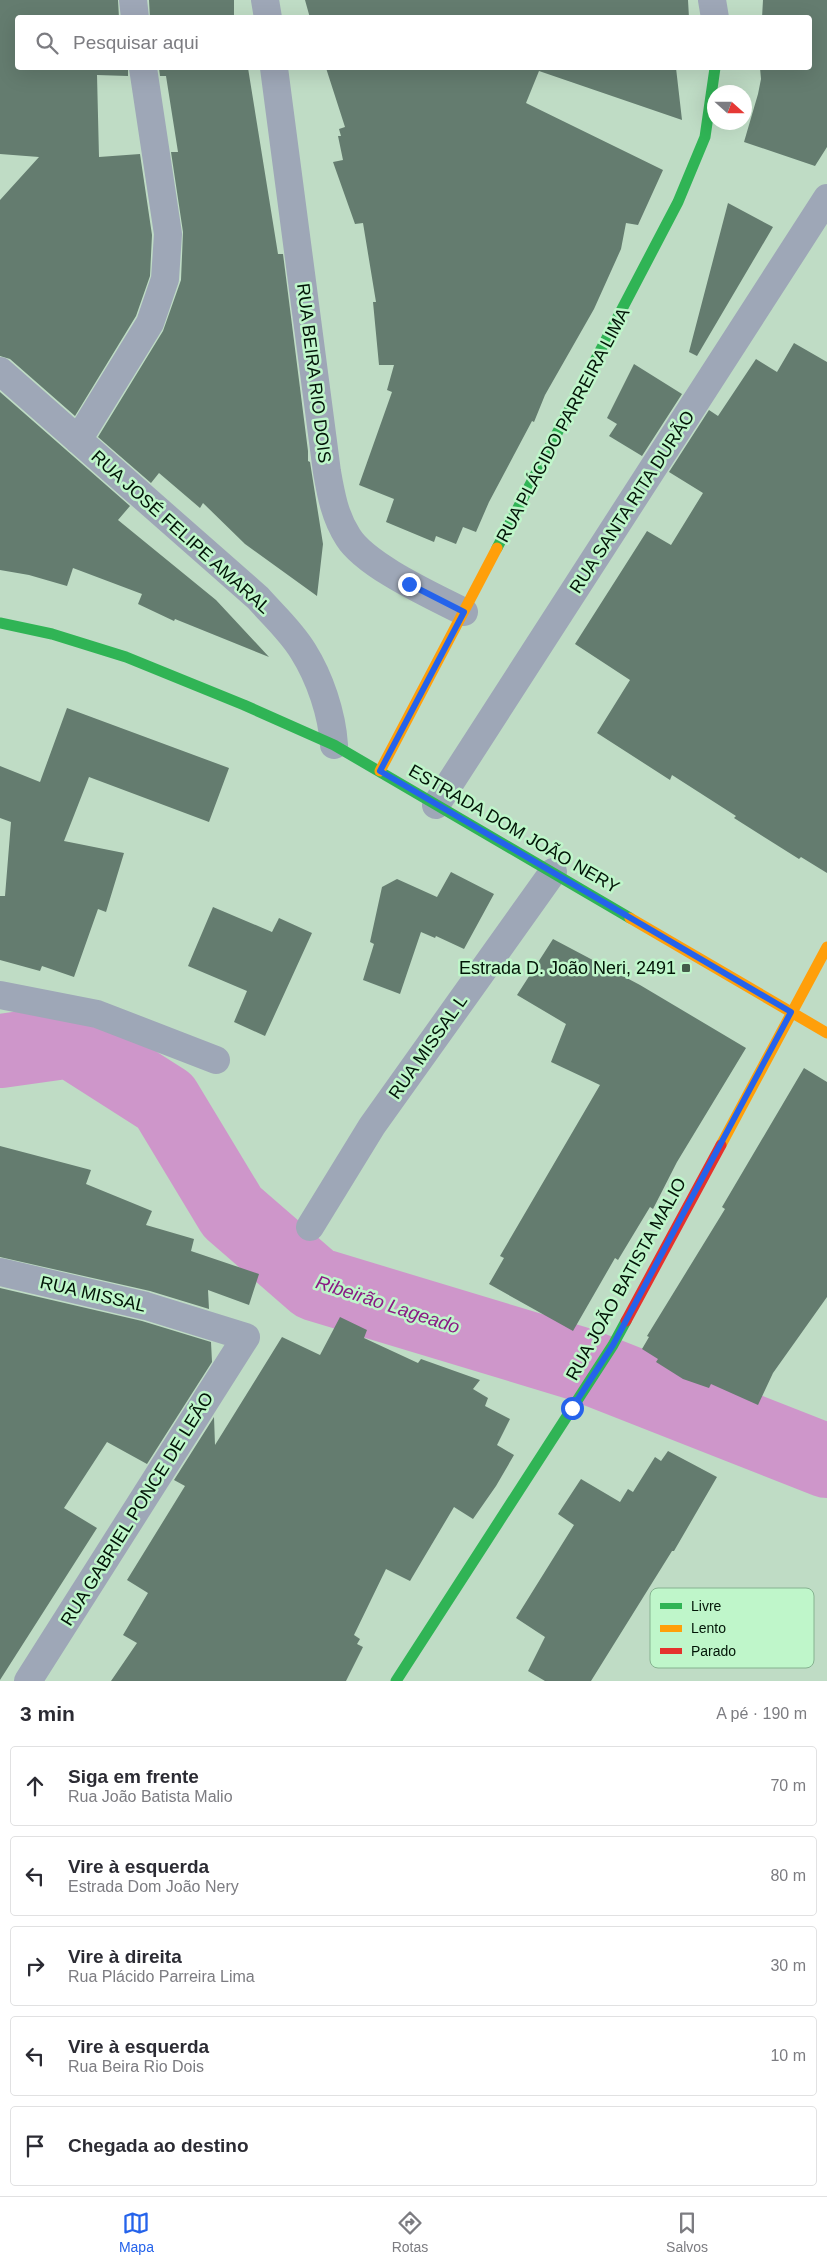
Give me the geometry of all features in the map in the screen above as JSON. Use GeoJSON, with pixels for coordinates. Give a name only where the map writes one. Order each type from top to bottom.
{"type":"FeatureCollection","features":[{"type":"Feature","properties":{"kind":"street"},"geometry":{"type":"LineString","coordinates":[[133,0],[136,15]]}},
{"type":"Feature","properties":{"kind":"street"},"geometry":{"type":"LineString","coordinates":[[265,0],[268,15]]}},
{"type":"Feature","properties":{"kind":"street"},"geometry":{"type":"LineString","coordinates":[[712,0],[714,15]]}},
{"type":"Feature","properties":{"kind":"street"},"geometry":{"type":"LineString","coordinates":[[78,440],[150,323],[166,279],[168,234],[143,70]]}},
{"type":"Feature","properties":{"kind":"street","name":"RUA BEIRA RIO DOIS"},"geometry":{"type":"LineString","coordinates":[[274,70],[327,472],[334,508],[349,539],[372,561],[409,584],[464,612]]}},
{"type":"Feature","properties":{"kind":"street","name":"RUA PLÁCIDO PARREIRA LIMA"},"geometry":{"type":"LineString","coordinates":[[380,771],[678,202],[705,137],[715,70]]}},
{"type":"Feature","properties":{"kind":"street","name":"RUA SANTA RITA DURÃO"},"geometry":{"type":"LineString","coordinates":[[436,805],[827,198]]}},
{"type":"Feature","properties":{"kind":"street","name":"RUA JOSÉ FELIPE AMARAL"},"geometry":{"type":"LineString","coordinates":[[0,371],[258,598],[287,629],[304,651],[321,689],[329,714],[334,746]]}},
{"type":"Feature","properties":{"kind":"street","name":"ESTRADA DOM JOÃO NERY"},"geometry":{"type":"LineString","coordinates":[[0,624],[52,634],[126,657],[244,705],[334,746],[380,771],[827,1033]]}},
{"type":"Feature","properties":{"kind":"street","name":"RUA MISSAL L"},"geometry":{"type":"LineString","coordinates":[[310,1227],[372,1126],[553,872]]}},
{"type":"Feature","properties":{"kind":"street","name":"RUA JOÃO BATISTA MALIO"},"geometry":{"type":"LineString","coordinates":[[396,1681],[613,1345],[827,947]]}},
{"type":"Feature","properties":{"kind":"street"},"geometry":{"type":"LineString","coordinates":[[0,994],[97,1014],[216,1060]]}},
{"type":"Feature","properties":{"kind":"street","name":"RUA MISSAL"},"geometry":{"type":"LineString","coordinates":[[0,1272],[185,1317]]}},
{"type":"Feature","properties":{"kind":"street","name":"RUA GABRIEL PONCE DE LEÃO"},"geometry":{"type":"LineString","coordinates":[[28,1681],[249,1331],[185,1317]]}},
{"type":"Feature","properties":{"kind":"building"},"geometry":{"type":"Polygon","coordinates":[[[0,0],[118,0],[119,15],[15,15],[15,70],[128,70],[128,76],[97,75],[99,157],[140,154],[152,235],[150,276],[136,316],[75,416],[10,359],[0,356],[0,200],[39,157],[0,154],[0,0]]]}},
{"type":"Feature","properties":{"kind":"building"},"geometry":{"type":"Polygon","coordinates":[[[149,0],[234,0],[234,15],[150,15],[149,0]]]}},
{"type":"Feature","properties":{"kind":"building"},"geometry":{"type":"Polygon","coordinates":[[[305,0],[688,0],[689,15],[309,15],[305,0]]]}},
{"type":"Feature","properties":{"kind":"building"},"geometry":{"type":"Polygon","coordinates":[[[763,0],[827,0],[827,147],[815,166],[744,142],[748,130],[752,130],[752,115],[761,79],[760,70],[812,70],[812,15],[762,15],[763,0]]]}},
{"type":"Feature","properties":{"kind":"building"},"geometry":{"type":"Polygon","coordinates":[[[159,70],[248,70],[278,254],[283,254],[308,461],[310,462],[323,544],[317,596],[245,544],[203,503],[200,508],[159,473],[151,483],[98,437],[163,331],[181,280],[183,232],[171,152],[178,152],[166,76],[160,76],[159,70]]]}},
{"type":"Feature","properties":{"kind":"building"},"geometry":{"type":"Polygon","coordinates":[[[327,70],[676,70],[682,120],[539,71],[526,103],[663,170],[638,225],[626,223],[621,249],[594,309],[545,395],[534,422],[532,421],[489,502],[476,532],[463,527],[456,544],[436,536],[434,542],[386,522],[394,499],[359,485],[392,392],[387,390],[394,365],[379,365],[373,302],[376,302],[363,223],[355,224],[333,162],[343,160],[338,136],[341,136],[339,129],[345,127],[327,70]]]}},
{"type":"Feature","properties":{"kind":"building"},"geometry":{"type":"Polygon","coordinates":[[[728,203],[773,227],[697,356],[689,352],[728,203]]]}},
{"type":"Feature","properties":{"kind":"building"},"geometry":{"type":"Polygon","coordinates":[[[794,343],[827,362],[827,873],[801,857],[799,859],[734,818],[736,816],[672,775],[670,780],[597,733],[630,680],[575,644],[647,531],[671,545],[703,493],[669,472],[709,410],[718,416],[756,359],[777,372],[794,343]]]}},
{"type":"Feature","properties":{"kind":"building"},"geometry":{"type":"Polygon","coordinates":[[[634,364],[682,394],[642,456],[609,436],[617,424],[607,418],[634,364]]]}},
{"type":"Feature","properties":{"kind":"building"},"geometry":{"type":"Polygon","coordinates":[[[0,392],[130,506],[118,520],[216,600],[269,657],[175,619],[174,621],[138,604],[142,594],[73,568],[67,586],[29,575],[0,570],[0,392]]]}},
{"type":"Feature","properties":{"kind":"building"},"geometry":{"type":"Polygon","coordinates":[[[67,708],[229,768],[209,822],[89,777],[64,841],[124,853],[106,912],[98,909],[74,977],[42,966],[40,971],[0,960],[0,896],[5,896],[11,822],[0,818],[0,766],[40,782],[67,708]]]}},
{"type":"Feature","properties":{"kind":"building"},"geometry":{"type":"Polygon","coordinates":[[[451,872],[494,894],[464,949],[436,936],[435,938],[421,932],[400,994],[363,980],[374,944],[370,942],[382,887],[397,879],[437,897],[451,872]]]}},
{"type":"Feature","properties":{"kind":"building"},"geometry":{"type":"Polygon","coordinates":[[[213,907],[272,932],[279,918],[312,933],[265,1036],[234,1022],[247,991],[188,966],[213,907]]]}},
{"type":"Feature","properties":{"kind":"building"},"geometry":{"type":"Polygon","coordinates":[[[553,939],[640,985],[746,1048],[677,1162],[653,1209],[650,1207],[618,1260],[615,1258],[573,1331],[489,1284],[504,1258],[500,1256],[600,1085],[551,1062],[566,1024],[517,995],[553,939]]]}},
{"type":"Feature","properties":{"kind":"building"},"geometry":{"type":"Polygon","coordinates":[[[804,1068],[827,1082],[827,1297],[773,1373],[758,1405],[711,1384],[709,1388],[683,1379],[656,1362],[658,1359],[642,1349],[649,1337],[647,1336],[725,1209],[722,1207],[804,1068]]]}},
{"type":"Feature","properties":{"kind":"building"},"geometry":{"type":"Polygon","coordinates":[[[0,1146],[91,1170],[86,1184],[152,1211],[146,1225],[194,1239],[191,1251],[259,1274],[249,1305],[208,1290],[209,1309],[150,1291],[0,1257],[0,1146]]]}},
{"type":"Feature","properties":{"kind":"building"},"geometry":{"type":"Polygon","coordinates":[[[0,1288],[142,1321],[211,1342],[212,1362],[147,1464],[107,1442],[64,1508],[97,1528],[0,1680],[0,1288]]]}},
{"type":"Feature","properties":{"kind":"building"},"geometry":{"type":"Polygon","coordinates":[[[340,1317],[367,1330],[364,1338],[418,1363],[421,1359],[480,1380],[473,1389],[488,1398],[485,1406],[510,1419],[497,1445],[514,1455],[496,1486],[473,1519],[454,1507],[410,1581],[386,1569],[354,1635],[360,1639],[357,1644],[363,1647],[346,1681],[111,1681],[137,1643],[123,1635],[148,1593],[127,1580],[185,1486],[174,1480],[214,1417],[215,1445],[282,1337],[320,1355],[340,1317]]]}},
{"type":"Feature","properties":{"kind":"building"},"geometry":{"type":"Polygon","coordinates":[[[668,1451],[717,1477],[674,1551],[672,1551],[591,1681],[545,1681],[528,1671],[545,1637],[516,1618],[574,1525],[558,1514],[581,1479],[620,1502],[628,1489],[633,1492],[655,1457],[661,1461],[668,1451]]]}},
{"type":"Feature","properties":{"kind":"waterway","name":"Ribeirão Lageado"},"geometry":{"type":"LineString","coordinates":[[0,1051],[71,1041],[165,1101],[232,1212],[315,1284],[583,1365],[827,1461]]}},
{"type":"Feature","properties":{"kind":"traffic: fast"},"geometry":{"type":"LineString","coordinates":[[497,548],[678,202],[705,137],[715,70]]}},
{"type":"Feature","properties":{"kind":"traffic: fast"},"geometry":{"type":"LineString","coordinates":[[0,623],[52,634],[126,657],[244,705],[334,745],[630,918]]}},
{"type":"Feature","properties":{"kind":"traffic: fast"},"geometry":{"type":"LineString","coordinates":[[396,1681],[613,1345],[626,1321]]}},
{"type":"Feature","properties":{"kind":"traffic: slow"},"geometry":{"type":"LineString","coordinates":[[380,771],[497,548]]}},
{"type":"Feature","properties":{"kind":"traffic: slow"},"geometry":{"type":"LineString","coordinates":[[630,918],[827,1033]]}},
{"type":"Feature","properties":{"kind":"traffic: slow"},"geometry":{"type":"LineString","coordinates":[[721,1145],[827,947]]}},
{"type":"Feature","properties":{"kind":"traffic: jam"},"geometry":{"type":"LineString","coordinates":[[626,1321],[721,1145]]}},
{"type":"Feature","properties":{"kind":"place","name":"Estrada D. João Neri, 2491"},"geometry":{"type":"Point","coordinates":[686,968]}},
{"type":"Feature","properties":{"kind":"route"},"geometry":{"type":"LineString","coordinates":[[409,584],[464,612],[380,771],[791,1012],[613,1345],[572,1408]]}}]}
